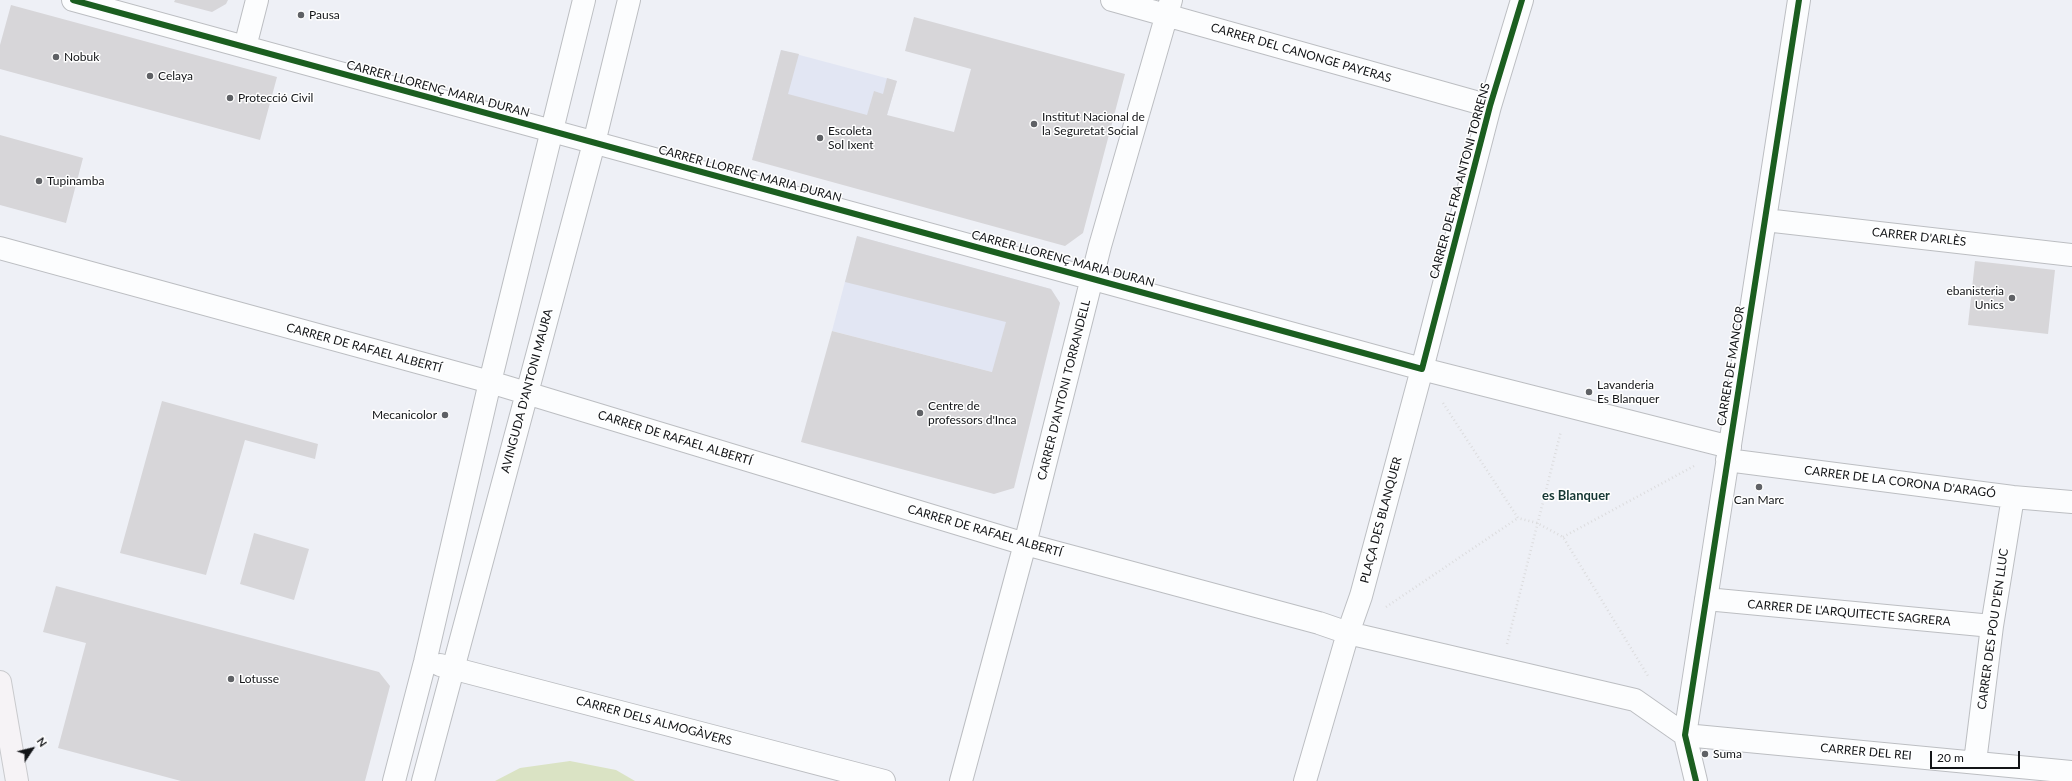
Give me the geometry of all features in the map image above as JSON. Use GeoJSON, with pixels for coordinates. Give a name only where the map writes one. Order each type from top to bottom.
{"type":"FeatureCollection","features":[{"type":"Feature","properties":{"kind":"main road"},"geometry":{"type":"LineString","coordinates":[[0,682],[17,781]]}},
{"type":"Feature","properties":{"kind":"street","name":"CARRER LLORENÇ MARIA DURAN"},"geometry":{"type":"LineString","coordinates":[[77,0],[1422,369]]}},
{"type":"Feature","properties":{"kind":"street"},"geometry":{"type":"LineString","coordinates":[[245,47],[257,0]]}},
{"type":"Feature","properties":{"kind":"street"},"geometry":{"type":"LineString","coordinates":[[394,781],[584,0]]}},
{"type":"Feature","properties":{"kind":"street","name":"AVINGUDA D'ANTONI MAURA"},"geometry":{"type":"LineString","coordinates":[[423,781],[594,142],[629,0]]}},
{"type":"Feature","properties":{"kind":"street","name":"CARRER DEL CANONGE PAYERAS"},"geometry":{"type":"LineString","coordinates":[[1112,0],[1169,8],[1490,106]]}},
{"type":"Feature","properties":{"kind":"street","name":"CARRER DEL FRA ANTONI TORRENS"},"geometry":{"type":"LineString","coordinates":[[1422,369],[1490,106],[1522,0]]}},
{"type":"Feature","properties":{"kind":"street","name":"CARRER DE MANCOR"},"geometry":{"type":"LineString","coordinates":[[1685,735],[1799,0]]}},
{"type":"Feature","properties":{"kind":"street","name":"CARRER D'ANTONI TORRANDELL"},"geometry":{"type":"LineString","coordinates":[[961,781],[1025,544],[1092,279],[1169,8]]}},
{"type":"Feature","properties":{"kind":"street","name":"CARRER D'ARLÈS"},"geometry":{"type":"LineString","coordinates":[[1765,220],[2072,255]]}},
{"type":"Feature","properties":{"kind":"street","name":"CARRER DE RAFAEL ALBERTÍ"},"geometry":{"type":"LineString","coordinates":[[0,248],[490,382],[1025,544],[1319,623],[1348,633]]}},
{"type":"Feature","properties":{"kind":"street"},"geometry":{"type":"LineString","coordinates":[[1422,369],[1567,406],[1728,454]]}},
{"type":"Feature","properties":{"kind":"street","name":"PLAÇA DES BLANQUER"},"geometry":{"type":"LineString","coordinates":[[1305,781],[1348,633],[1361,596],[1422,369]]}},
{"type":"Feature","properties":{"kind":"street","name":"CARRER DE LA CORONA D'ARAGÓ"},"geometry":{"type":"LineString","coordinates":[[1728,454],[2014,496],[2072,502]]}},
{"type":"Feature","properties":{"kind":"street","name":"CARRER DES POU D'EN LLUC"},"geometry":{"type":"LineString","coordinates":[[1975,762],[1992,626],[2014,496]]}},
{"type":"Feature","properties":{"kind":"street","name":"CARRER DE L'ARQUITECTE SAGRERA"},"geometry":{"type":"LineString","coordinates":[[1706,599],[1992,626]]}},
{"type":"Feature","properties":{"kind":"street"},"geometry":{"type":"LineString","coordinates":[[1348,633],[1635,700],[1685,735],[1696,781]]}},
{"type":"Feature","properties":{"kind":"street","name":"CARRER DELS ALMOGÀVERS"},"geometry":{"type":"LineString","coordinates":[[424,662],[884,781]]}},
{"type":"Feature","properties":{"kind":"street","name":"CARRER DEL REI"},"geometry":{"type":"LineString","coordinates":[[1685,735],[2072,772]]}},
{"type":"Feature","properties":{"kind":"path"},"geometry":{"type":"LineString","coordinates":[[1422,369],[1518,518],[1537,523],[1562,538],[1652,682]]}},
{"type":"Feature","properties":{"kind":"path"},"geometry":{"type":"LineString","coordinates":[[1501,669],[1567,406]]}},
{"type":"Feature","properties":{"kind":"path"},"geometry":{"type":"LineString","coordinates":[[1562,538],[1728,454]]}},
{"type":"Feature","properties":{"kind":"path"},"geometry":{"type":"LineString","coordinates":[[1385,608],[1518,518]]}},
{"type":"Feature","properties":{"kind":"shaded area","name":"Escoleta Sol Ixent"},"geometry":{"type":"Polygon","coordinates":[[[781,50],[897,81],[887,115],[752,160],[781,50]]]}},
{"type":"Feature","properties":{"kind":"shaded area"},"geometry":{"type":"Polygon","coordinates":[[[857,236],[1051,289],[1060,303],[1039,384],[832,331],[857,236]]]}},
{"type":"Feature","properties":{"kind":"green space"},"geometry":{"type":"Polygon","coordinates":[[[570,761],[616,770],[635,781],[495,781],[520,768],[570,761]]]}},
{"type":"Feature","properties":{"kind":"building"},"geometry":{"type":"Polygon","coordinates":[[[175,0],[228,0],[226,4],[212,12],[174,2],[175,0]]]}},
{"type":"Feature","properties":{"kind":"building"},"geometry":{"type":"Polygon","coordinates":[[[11,5],[277,77],[260,140],[0,69],[0,45],[11,5]]]}},
{"type":"Feature","properties":{"kind":"building","name":"Institut Nacional de la Seguretat Social"},"geometry":{"type":"Polygon","coordinates":[[[914,17],[1125,74],[1083,233],[1065,246],[752,160],[781,50],[799,54],[788,94],[867,115],[874,91],[883,94],[887,78],[897,81],[887,115],[954,132],[971,69],[905,51],[914,17]]]}},
{"type":"Feature","properties":{"kind":"building","name":"Tupinamba"},"geometry":{"type":"Polygon","coordinates":[[[0,135],[83,158],[66,223],[0,205],[0,135]]]}},
{"type":"Feature","properties":{"kind":"building","name":"Centre de professors d'Inca"},"geometry":{"type":"Polygon","coordinates":[[[857,236],[1051,289],[1060,303],[1014,488],[994,494],[801,442],[832,331],[992,372],[1006,322],[845,282],[857,236]]]}},
{"type":"Feature","properties":{"kind":"building","name":"ebanisteria Unics"},"geometry":{"type":"Polygon","coordinates":[[[1975,261],[2055,270],[2048,334],[1968,325],[1975,261]]]}},
{"type":"Feature","properties":{"kind":"building"},"geometry":{"type":"Polygon","coordinates":[[[162,401],[318,444],[315,459],[245,440],[206,575],[120,553],[162,401]]]}},
{"type":"Feature","properties":{"kind":"building"},"geometry":{"type":"Polygon","coordinates":[[[254,533],[309,549],[294,600],[240,584],[254,533]]]}},
{"type":"Feature","properties":{"kind":"building","name":"Lotusse"},"geometry":{"type":"Polygon","coordinates":[[[56,586],[379,672],[390,686],[365,781],[181,781],[58,748],[86,643],[43,632],[56,586]]]}},
{"type":"Feature","properties":{"kind":"cycle path"},"geometry":{"type":"LineString","coordinates":[[73,0],[1422,369],[1490,106],[1522,0]]}},
{"type":"Feature","properties":{"kind":"cycle path"},"geometry":{"type":"LineString","coordinates":[[1696,781],[1685,735],[1799,0]]}},
{"type":"Feature","properties":{"kind":"place","name":"Pausa"},"geometry":{"type":"Point","coordinates":[301,15]}},
{"type":"Feature","properties":{"kind":"place","name":"Nobuk"},"geometry":{"type":"Point","coordinates":[56,57]}},
{"type":"Feature","properties":{"kind":"place","name":"Celaya"},"geometry":{"type":"Point","coordinates":[150,76]}},
{"type":"Feature","properties":{"kind":"place","name":"Protecció Civil"},"geometry":{"type":"Point","coordinates":[230,98]}},
{"type":"Feature","properties":{"kind":"place","name":"Institut Nacional de la Seguretat Social"},"geometry":{"type":"Point","coordinates":[1034,124]}},
{"type":"Feature","properties":{"kind":"place","name":"Escoleta Sol Ixent"},"geometry":{"type":"Point","coordinates":[820,138]}},
{"type":"Feature","properties":{"kind":"place","name":"Tupinamba"},"geometry":{"type":"Point","coordinates":[39,181]}},
{"type":"Feature","properties":{"kind":"place","name":"ebanisteria Unics"},"geometry":{"type":"Point","coordinates":[2012,298]}},
{"type":"Feature","properties":{"kind":"place","name":"Lavanderia Es Blanquer"},"geometry":{"type":"Point","coordinates":[1589,392]}},
{"type":"Feature","properties":{"kind":"place","name":"Centre de professors d'Inca"},"geometry":{"type":"Point","coordinates":[920,413]}},
{"type":"Feature","properties":{"kind":"place","name":"Mecanicolor"},"geometry":{"type":"Point","coordinates":[445,415]}},
{"type":"Feature","properties":{"kind":"place","name":"Can Marc"},"geometry":{"type":"Point","coordinates":[1759,487]}},
{"type":"Feature","properties":{"kind":"place","name":"Lotusse"},"geometry":{"type":"Point","coordinates":[231,679]}},
{"type":"Feature","properties":{"kind":"place","name":"Suma"},"geometry":{"type":"Point","coordinates":[1705,754]}},
{"type":"Feature","properties":{"kind":"district","name":"es Blanquer"},"geometry":{"type":"Point","coordinates":[1576,496]}}]}
